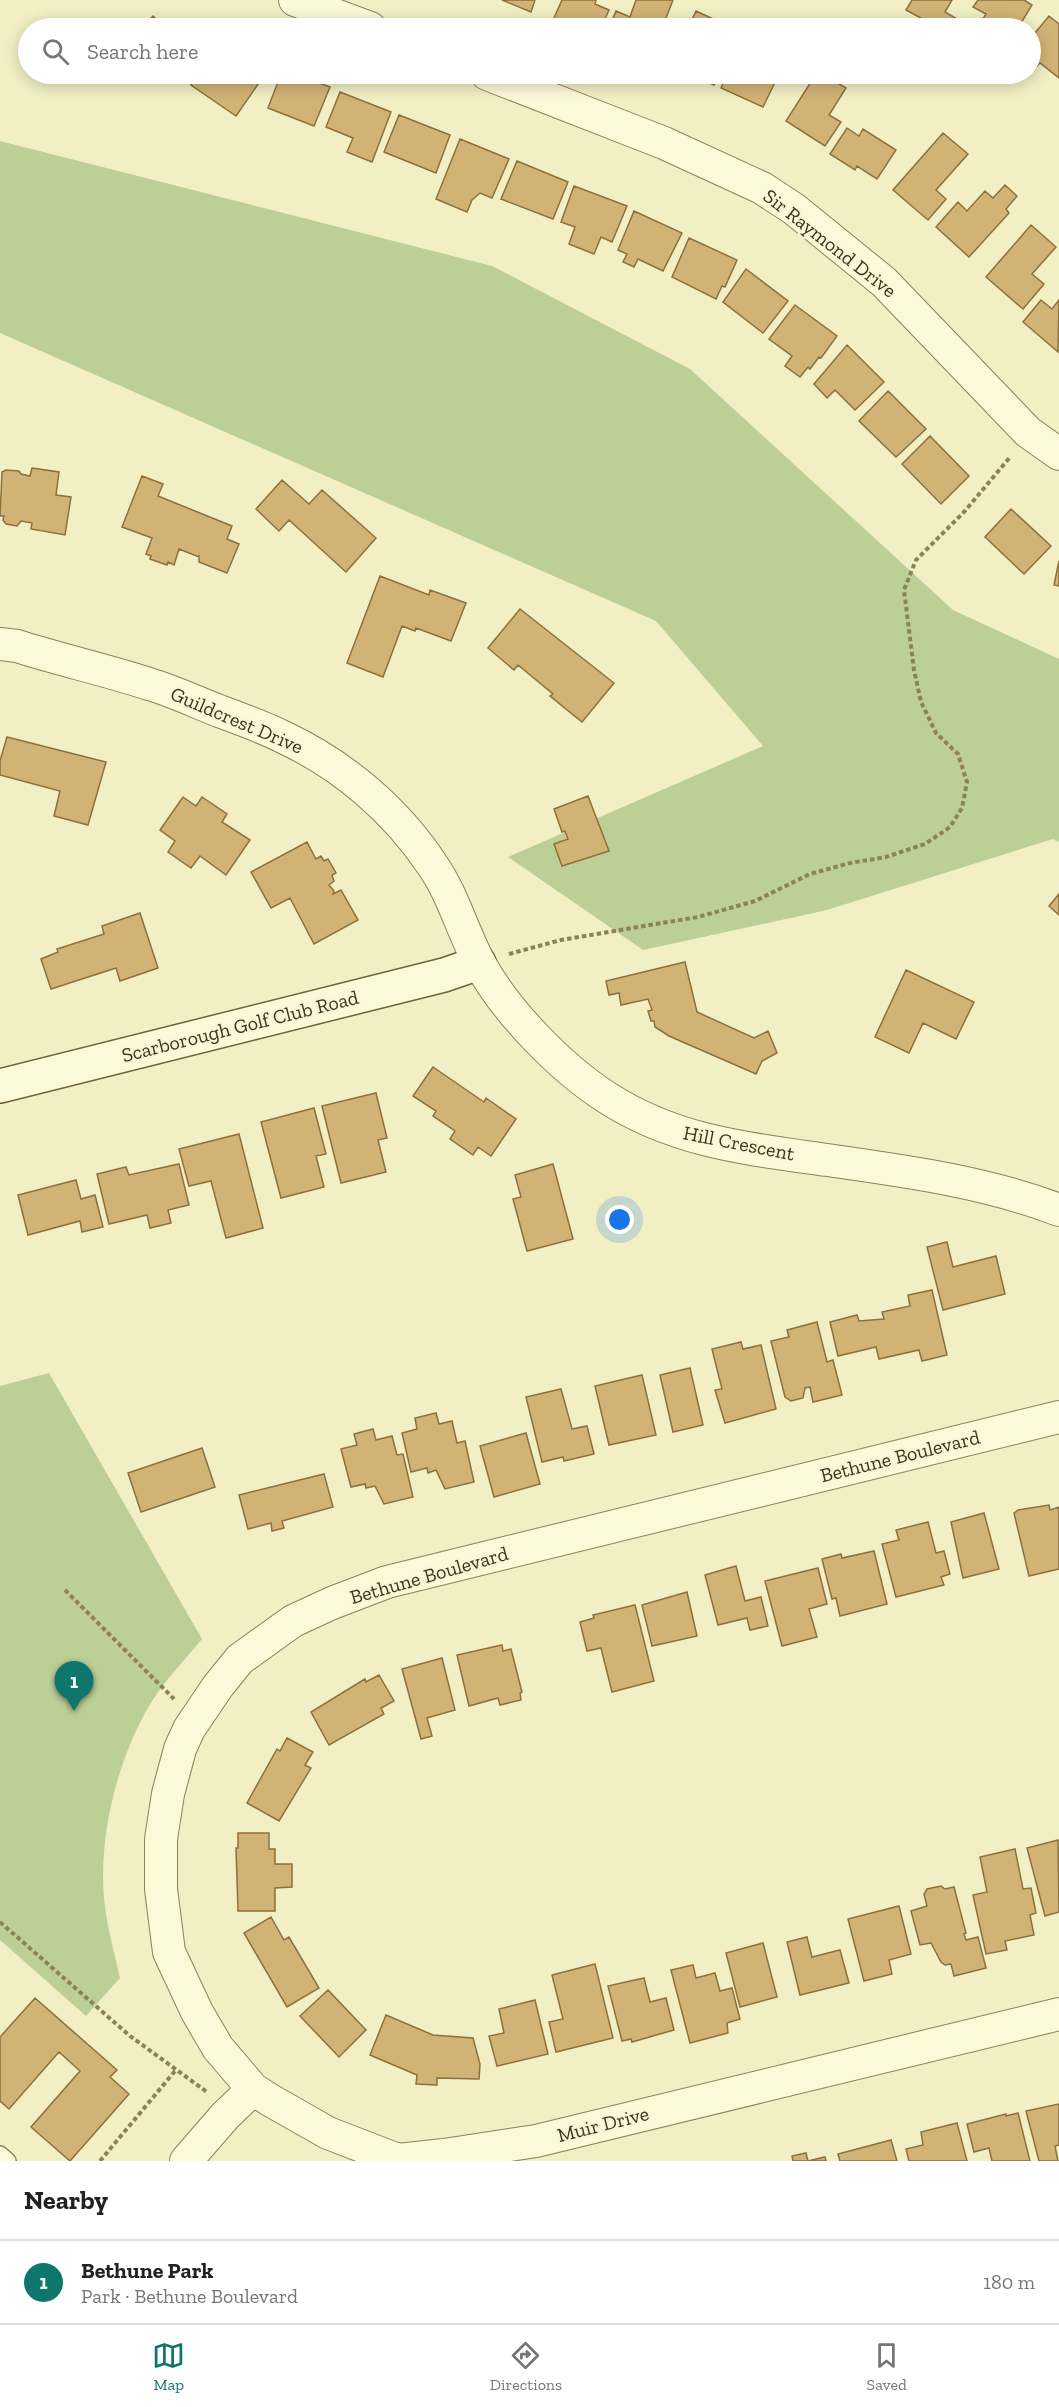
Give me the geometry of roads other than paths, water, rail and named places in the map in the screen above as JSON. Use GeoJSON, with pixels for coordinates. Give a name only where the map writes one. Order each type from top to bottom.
{"type":"FeatureCollection","features":[{"type":"Feature","properties":{"kind":"street"},"geometry":{"type":"LineString","coordinates":[[295,0],[343,18]]}},
{"type":"Feature","properties":{"kind":"street","name":"Sir Raymond Drive"},"geometry":{"type":"LineString","coordinates":[[513,84],[664,143],[762,188],[794,209],[884,282],[1029,432],[1059,454]]}},
{"type":"Feature","properties":{"kind":"street","name":"Guildcrest Drive"},"geometry":{"type":"LineString","coordinates":[[0,644],[17,646],[152,684],[285,737],[358,782],[397,819],[434,867],[460,917],[479,963]]}},
{"type":"Feature","properties":{"kind":"street","name":"Scarborough Golf Club Road"},"geometry":{"type":"LineString","coordinates":[[0,1086],[444,975],[479,963]]}},
{"type":"Feature","properties":{"kind":"street","name":"Hill Crescent"},"geometry":{"type":"LineString","coordinates":[[479,963],[523,1024],[550,1052],[605,1097],[659,1124],[696,1138],[732,1146],[877,1167],[973,1185],[1059,1210]]}},
{"type":"Feature","properties":{"kind":"street","name":"Bethune Boulevard"},"geometry":{"type":"LineString","coordinates":[[253,2089],[218,2048],[197,2012],[169,1952],[161,1889],[160,1839],[168,1794],[180,1749],[218,1686],[240,1659],[293,1621],[387,1582],[1059,1417]]}},
{"type":"Feature","properties":{"kind":"street","name":"Muir Drive"},"geometry":{"type":"LineString","coordinates":[[253,2089],[328,2133],[398,2160],[536,2141],[1059,2014]]}},
{"type":"Feature","properties":{"kind":"street"},"geometry":{"type":"LineString","coordinates":[[186,2161],[225,2116],[253,2089]]}},
{"type":"Feature","properties":{"kind":"lane"},"geometry":{"type":"LineString","coordinates":[[0,2154],[8,2161]]}},
{"type":"Feature","properties":{"kind":"place","name":"Bethune Park"},"geometry":{"type":"Point","coordinates":[74,1711]}}]}
